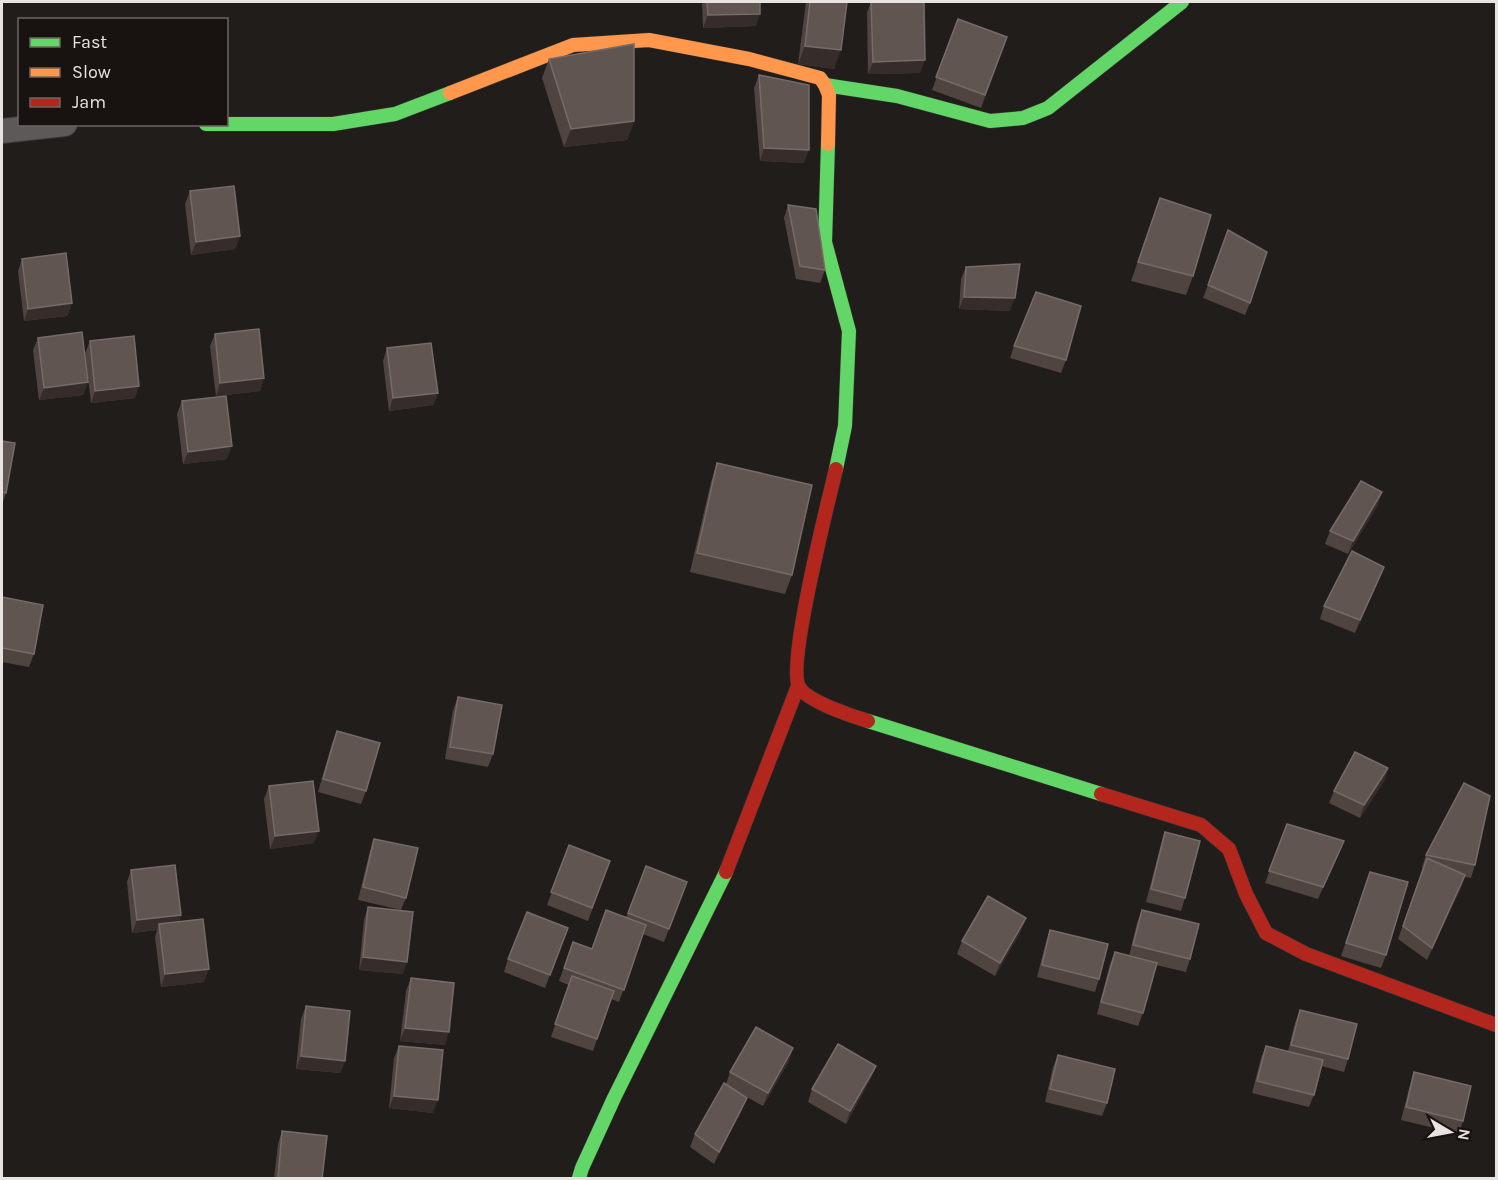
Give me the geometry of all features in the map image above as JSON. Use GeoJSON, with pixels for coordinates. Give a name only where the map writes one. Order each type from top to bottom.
{"type":"FeatureCollection","features":[{"type":"Feature","properties":{"kind":"street"},"geometry":{"type":"LineString","coordinates":[[825,85],[897,96],[990,121],[1023,118],[1048,108],[1182,2]]}},
{"type":"Feature","properties":{"kind":"street"},"geometry":{"type":"LineString","coordinates":[[228,124],[333,124],[395,114],[573,45],[649,40],[749,59],[820,78],[829,95],[825,242],[849,331],[845,426],[800,632],[796,669],[798,686],[728,867],[614,1098],[579,1179]]}},
{"type":"Feature","properties":{"kind":"street"},"geometry":{"type":"LineString","coordinates":[[2,130],[44,126]]}},
{"type":"Feature","properties":{"kind":"street"},"geometry":{"type":"LineString","coordinates":[[798,686],[811,699],[861,719],[1201,825],[1229,849],[1246,894],[1266,933],[1306,954],[1497,1025]]}},
{"type":"Feature","properties":{"kind":"building"},"geometry":{"type":"Polygon","coordinates":[[[707,2],[760,2],[760,14],[708,15],[707,2]]]}},
{"type":"Feature","properties":{"kind":"building"},"geometry":{"type":"Polygon","coordinates":[[[810,2],[847,2],[841,50],[805,46],[810,2]]]}},
{"type":"Feature","properties":{"kind":"building"},"geometry":{"type":"Polygon","coordinates":[[[871,2],[924,2],[925,60],[873,62],[871,2]]]}},
{"type":"Feature","properties":{"kind":"building"},"geometry":{"type":"Polygon","coordinates":[[[958,19],[1007,37],[985,95],[936,77],[958,19]]]}},
{"type":"Feature","properties":{"kind":"building"},"geometry":{"type":"Polygon","coordinates":[[[634,44],[634,121],[571,129],[549,59],[634,44]]]}},
{"type":"Feature","properties":{"kind":"building"},"geometry":{"type":"Polygon","coordinates":[[[759,75],[809,85],[809,150],[764,148],[759,75]]]}},
{"type":"Feature","properties":{"kind":"building"},"geometry":{"type":"Polygon","coordinates":[[[234,186],[240,236],[196,242],[190,191],[234,186]]]}},
{"type":"Feature","properties":{"kind":"building"},"geometry":{"type":"Polygon","coordinates":[[[1160,198],[1211,215],[1193,276],[1138,262],[1160,198]]]}},
{"type":"Feature","properties":{"kind":"building"},"geometry":{"type":"Polygon","coordinates":[[[788,205],[816,209],[825,270],[800,266],[788,205]]]}},
{"type":"Feature","properties":{"kind":"building"},"geometry":{"type":"Polygon","coordinates":[[[1228,230],[1267,252],[1250,303],[1208,285],[1228,230]]]}},
{"type":"Feature","properties":{"kind":"building"},"geometry":{"type":"Polygon","coordinates":[[[66,253],[72,303],[28,309],[22,259],[66,253]]]}},
{"type":"Feature","properties":{"kind":"building"},"geometry":{"type":"Polygon","coordinates":[[[1020,264],[1015,298],[964,297],[966,267],[1020,264]]]}},
{"type":"Feature","properties":{"kind":"building"},"geometry":{"type":"Polygon","coordinates":[[[1036,292],[1081,306],[1066,360],[1014,346],[1036,292]]]}},
{"type":"Feature","properties":{"kind":"building"},"geometry":{"type":"Polygon","coordinates":[[[259,329],[264,378],[220,383],[215,334],[259,329]]]}},
{"type":"Feature","properties":{"kind":"building"},"geometry":{"type":"Polygon","coordinates":[[[82,332],[88,382],[44,388],[38,338],[82,332]]]}},
{"type":"Feature","properties":{"kind":"building"},"geometry":{"type":"Polygon","coordinates":[[[134,336],[139,386],[95,391],[90,341],[134,336]]]}},
{"type":"Feature","properties":{"kind":"building"},"geometry":{"type":"Polygon","coordinates":[[[431,343],[438,393],[393,398],[387,348],[431,343]]]}},
{"type":"Feature","properties":{"kind":"building"},"geometry":{"type":"Polygon","coordinates":[[[226,396],[232,446],[188,452],[182,401],[226,396]]]}},
{"type":"Feature","properties":{"kind":"building"},"geometry":{"type":"Polygon","coordinates":[[[2,441],[15,443],[6,493],[2,492],[2,441]]]}},
{"type":"Feature","properties":{"kind":"building"},"geometry":{"type":"Polygon","coordinates":[[[717,463],[812,485],[792,575],[697,553],[717,463]]]}},
{"type":"Feature","properties":{"kind":"building"},"geometry":{"type":"Polygon","coordinates":[[[1361,481],[1382,492],[1353,541],[1330,531],[1361,481]]]}},
{"type":"Feature","properties":{"kind":"building"},"geometry":{"type":"Polygon","coordinates":[[[1352,551],[1384,567],[1360,620],[1324,606],[1352,551]]]}},
{"type":"Feature","properties":{"kind":"building"},"geometry":{"type":"Polygon","coordinates":[[[2,597],[43,605],[34,654],[2,648],[2,597]]]}},
{"type":"Feature","properties":{"kind":"building"},"geometry":{"type":"Polygon","coordinates":[[[458,697],[502,705],[493,754],[450,747],[458,697]]]}},
{"type":"Feature","properties":{"kind":"building"},"geometry":{"type":"Polygon","coordinates":[[[337,731],[380,743],[366,791],[323,779],[337,731]]]}},
{"type":"Feature","properties":{"kind":"building"},"geometry":{"type":"Polygon","coordinates":[[[1355,752],[1388,768],[1364,805],[1334,791],[1355,752]]]}},
{"type":"Feature","properties":{"kind":"building"},"geometry":{"type":"Polygon","coordinates":[[[313,781],[319,831],[275,836],[269,786],[313,781]]]}},
{"type":"Feature","properties":{"kind":"building"},"geometry":{"type":"Polygon","coordinates":[[[1464,783],[1490,796],[1475,865],[1426,855],[1464,783]]]}},
{"type":"Feature","properties":{"kind":"building"},"geometry":{"type":"Polygon","coordinates":[[[1287,824],[1344,841],[1323,887],[1269,871],[1287,824]]]}},
{"type":"Feature","properties":{"kind":"building"},"geometry":{"type":"Polygon","coordinates":[[[1165,832],[1200,841],[1185,898],[1151,889],[1165,832]]]}},
{"type":"Feature","properties":{"kind":"building"},"geometry":{"type":"Polygon","coordinates":[[[374,839],[418,848],[406,898],[363,887],[374,839]]]}},
{"type":"Feature","properties":{"kind":"building"},"geometry":{"type":"Polygon","coordinates":[[[569,845],[610,861],[592,908],[551,892],[569,845]]]}},
{"type":"Feature","properties":{"kind":"building"},"geometry":{"type":"Polygon","coordinates":[[[1427,858],[1465,875],[1432,948],[1403,926],[1427,858]]]}},
{"type":"Feature","properties":{"kind":"building"},"geometry":{"type":"Polygon","coordinates":[[[175,865],[181,915],[137,920],[131,870],[175,865]]]}},
{"type":"Feature","properties":{"kind":"building"},"geometry":{"type":"Polygon","coordinates":[[[646,866],[687,882],[669,929],[628,913],[646,866]]]}},
{"type":"Feature","properties":{"kind":"building"},"geometry":{"type":"Polygon","coordinates":[[[1370,872],[1408,882],[1386,955],[1346,943],[1370,872]]]}},
{"type":"Feature","properties":{"kind":"building"},"geometry":{"type":"Polygon","coordinates":[[[988,896],[1026,918],[1000,963],[962,941],[988,896]]]}},
{"type":"Feature","properties":{"kind":"building"},"geometry":{"type":"Polygon","coordinates":[[[368,907],[413,912],[407,962],[363,957],[368,907]]]}},
{"type":"Feature","properties":{"kind":"building"},"geometry":{"type":"Polygon","coordinates":[[[606,910],[646,925],[624,990],[564,968],[573,942],[592,949],[606,910]]]}},
{"type":"Feature","properties":{"kind":"building"},"geometry":{"type":"Polygon","coordinates":[[[1142,910],[1199,924],[1190,959],[1133,945],[1142,910]]]}},
{"type":"Feature","properties":{"kind":"building"},"geometry":{"type":"Polygon","coordinates":[[[527,912],[568,928],[550,975],[508,959],[527,912]]]}},
{"type":"Feature","properties":{"kind":"building"},"geometry":{"type":"Polygon","coordinates":[[[203,919],[209,969],[165,974],[159,924],[203,919]]]}},
{"type":"Feature","properties":{"kind":"building"},"geometry":{"type":"Polygon","coordinates":[[[1050,930],[1108,944],[1099,979],[1042,965],[1050,930]]]}},
{"type":"Feature","properties":{"kind":"building"},"geometry":{"type":"Polygon","coordinates":[[[1115,952],[1157,963],[1143,1013],[1101,1002],[1115,952]]]}},
{"type":"Feature","properties":{"kind":"building"},"geometry":{"type":"Polygon","coordinates":[[[572,976],[614,991],[597,1039],[555,1024],[572,976]]]}},
{"type":"Feature","properties":{"kind":"building"},"geometry":{"type":"Polygon","coordinates":[[[411,978],[454,983],[449,1032],[405,1028],[411,978]]]}},
{"type":"Feature","properties":{"kind":"building"},"geometry":{"type":"Polygon","coordinates":[[[306,1006],[350,1011],[345,1061],[301,1056],[306,1006]]]}},
{"type":"Feature","properties":{"kind":"building"},"geometry":{"type":"Polygon","coordinates":[[[1300,1010],[1357,1024],[1348,1059],[1291,1045],[1300,1010]]]}},
{"type":"Feature","properties":{"kind":"building"},"geometry":{"type":"Polygon","coordinates":[[[756,1027],[793,1048],[768,1093],[730,1072],[756,1027]]]}},
{"type":"Feature","properties":{"kind":"building"},"geometry":{"type":"Polygon","coordinates":[[[838,1044],[876,1066],[850,1111],[812,1089],[838,1044]]]}},
{"type":"Feature","properties":{"kind":"building"},"geometry":{"type":"Polygon","coordinates":[[[399,1046],[443,1050],[438,1100],[394,1096],[399,1046]]]}},
{"type":"Feature","properties":{"kind":"building"},"geometry":{"type":"Polygon","coordinates":[[[1266,1046],[1323,1060],[1314,1095],[1257,1081],[1266,1046]]]}},
{"type":"Feature","properties":{"kind":"building"},"geometry":{"type":"Polygon","coordinates":[[[1058,1055],[1115,1069],[1107,1103],[1050,1089],[1058,1055]]]}},
{"type":"Feature","properties":{"kind":"building"},"geometry":{"type":"Polygon","coordinates":[[[1414,1072],[1471,1086],[1463,1121],[1406,1107],[1414,1072]]]}},
{"type":"Feature","properties":{"kind":"building"},"geometry":{"type":"Polygon","coordinates":[[[724,1083],[747,1098],[719,1152],[695,1134],[724,1083]]]}},
{"type":"Feature","properties":{"kind":"building"},"geometry":{"type":"Polygon","coordinates":[[[282,1131],[327,1136],[322,1179],[278,1179],[282,1131]]]}},
{"type":"Feature","properties":{"kind":"traffic: fast"},"geometry":{"type":"LineString","coordinates":[[825,85],[897,96],[990,121],[1023,118],[1048,108],[1182,2]]}},
{"type":"Feature","properties":{"kind":"traffic: fast"},"geometry":{"type":"LineString","coordinates":[[228,124],[333,124],[395,114],[450,93]]}},
{"type":"Feature","properties":{"kind":"traffic: fast"},"geometry":{"type":"LineString","coordinates":[[828,144],[825,242],[849,331],[845,426],[836,469]]}},
{"type":"Feature","properties":{"kind":"traffic: fast"},"geometry":{"type":"LineString","coordinates":[[868,721],[1101,794]]}},
{"type":"Feature","properties":{"kind":"traffic: fast"},"geometry":{"type":"LineString","coordinates":[[579,1178],[614,1098],[726,872]]}},
{"type":"Feature","properties":{"kind":"traffic: slow"},"geometry":{"type":"LineString","coordinates":[[450,93],[573,45],[649,40],[749,59],[820,78],[829,95],[828,144]]}},
{"type":"Feature","properties":{"kind":"traffic: jam"},"geometry":{"type":"LineString","coordinates":[[836,469],[803,617],[797,673],[799,687],[811,698],[868,721]]}},
{"type":"Feature","properties":{"kind":"traffic: jam"},"geometry":{"type":"LineString","coordinates":[[726,872],[798,686]]}},
{"type":"Feature","properties":{"kind":"traffic: jam"},"geometry":{"type":"LineString","coordinates":[[1101,794],[1201,825],[1229,849],[1246,894],[1266,933],[1306,954],[1496,1025]]}}]}
